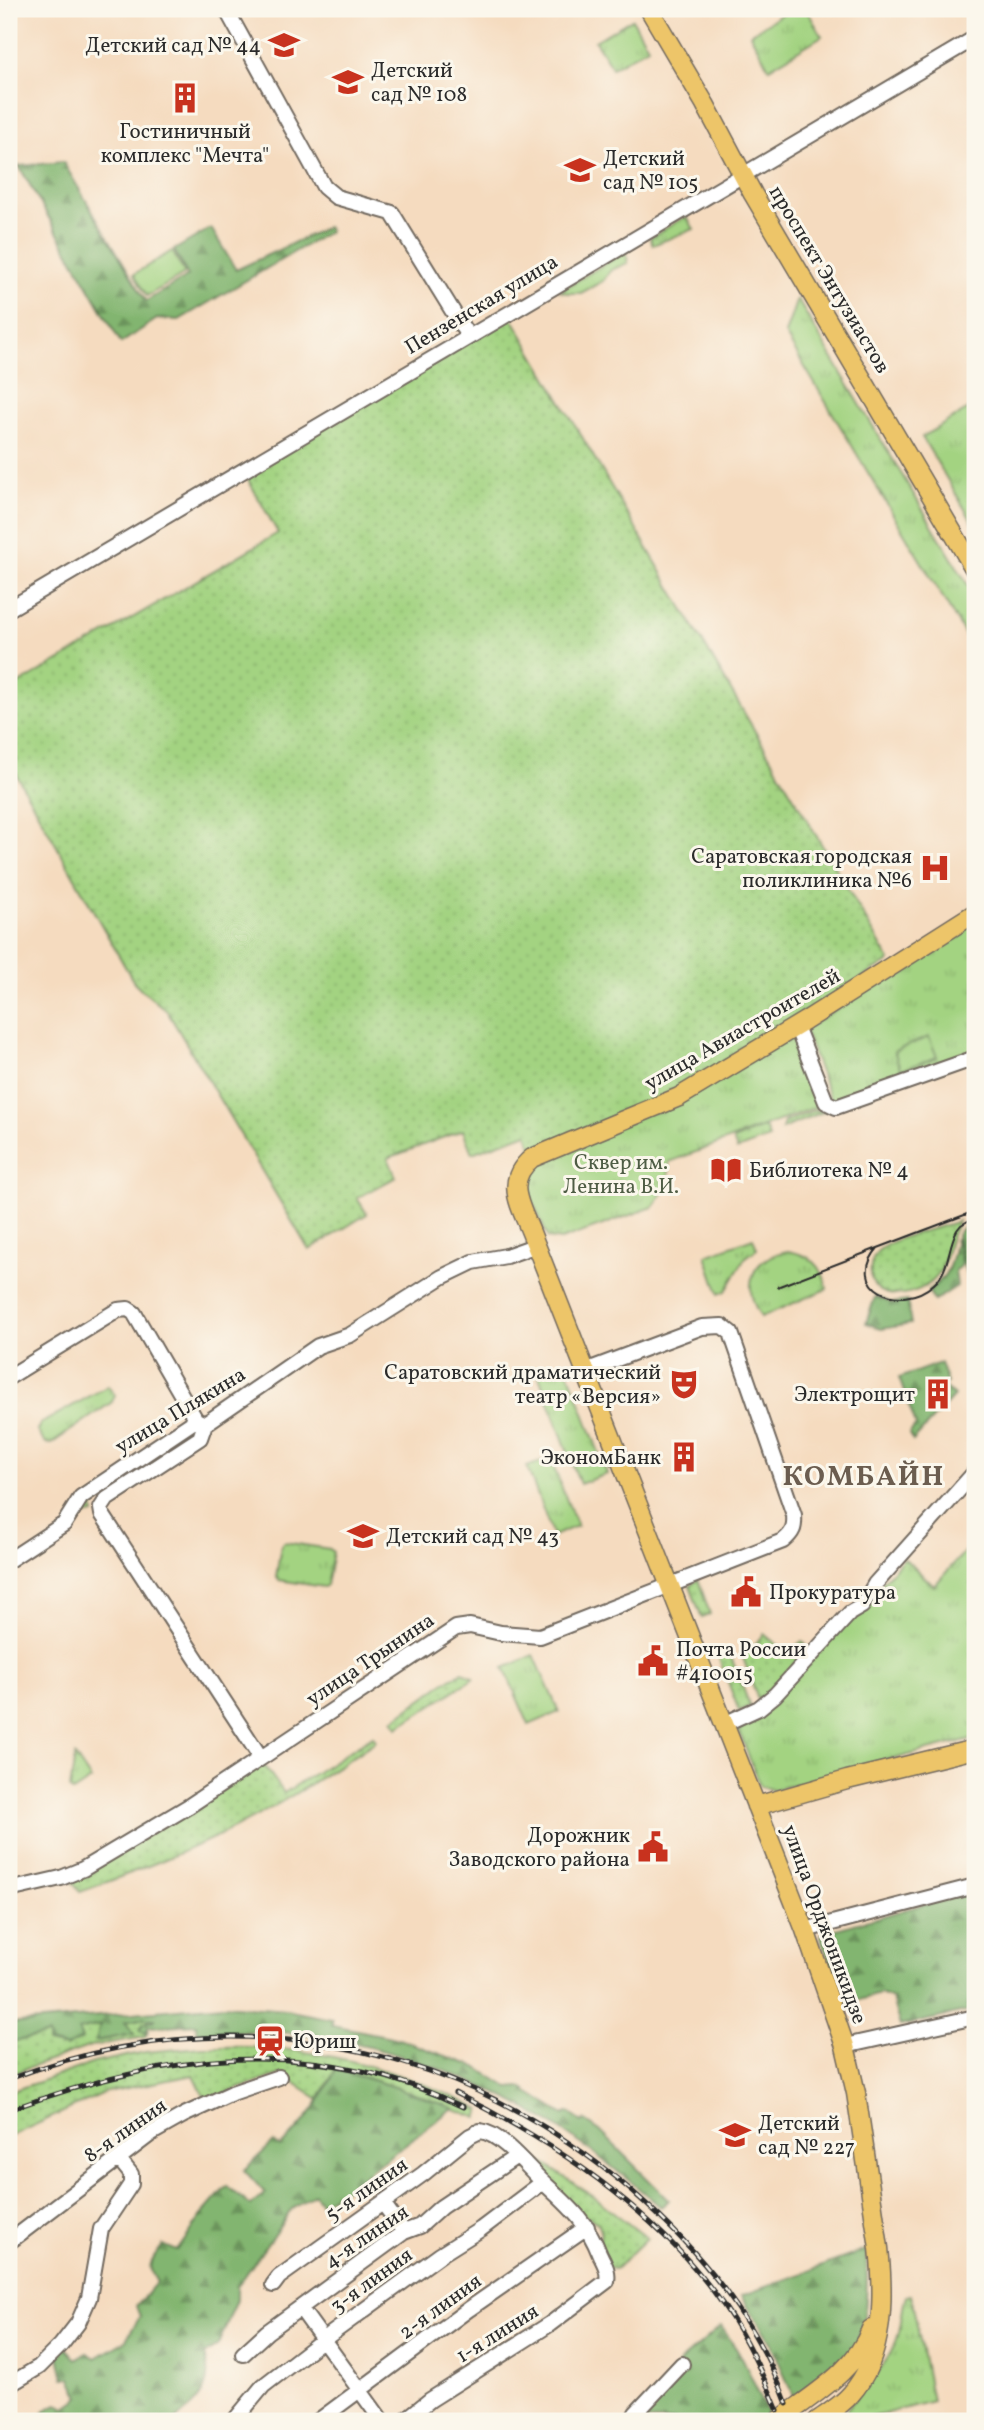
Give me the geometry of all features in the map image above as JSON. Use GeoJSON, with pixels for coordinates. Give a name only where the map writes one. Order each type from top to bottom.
{"type":"FeatureCollection","features":[{"type":"Feature","properties":{"kind":"main road","name":"проспект Энтузиастов"},"geometry":{"type":"LineString","coordinates":[[649,9],[743,175],[975,570]]}},
{"type":"Feature","properties":{"kind":"main road","name":"улица Авиастроителей"},"geometry":{"type":"LineString","coordinates":[[523,1166],[543,1153],[678,1097],[975,913]]}},
{"type":"Feature","properties":{"kind":"main road","name":"улица Орджоникидзе"},"geometry":{"type":"LineString","coordinates":[[523,1166],[515,1181],[515,1190],[804,1930],[845,2046],[856,2093],[877,2236],[880,2323],[868,2368],[849,2397],[817,2421]]}},
{"type":"Feature","properties":{"kind":"main road"},"geometry":{"type":"LineString","coordinates":[[756,1806],[834,1783],[975,1749]]}},
{"type":"Feature","properties":{"kind":"main road","name":"улица Орджоникидзе"},"geometry":{"type":"LineString","coordinates":[[778,2421],[848,2367],[860,2352],[872,2327],[881,2294]]}},
{"type":"Feature","properties":{"kind":"street"},"geometry":{"type":"LineString","coordinates":[[226,9],[324,187],[336,197],[387,209],[392,213],[468,336]]}},
{"type":"Feature","properties":{"kind":"street","name":"Пензенская улица"},"geometry":{"type":"LineString","coordinates":[[9,609],[975,38]]}},
{"type":"Feature","properties":{"kind":"street"},"geometry":{"type":"LineString","coordinates":[[796,1026],[826,1102],[836,1107],[975,1058]]}},
{"type":"Feature","properties":{"kind":"street","name":"улица Плякина"},"geometry":{"type":"LineString","coordinates":[[9,1560],[64,1524],[80,1497],[318,1346],[350,1335],[463,1266],[506,1256],[537,1245]]}},
{"type":"Feature","properties":{"kind":"street"},"geometry":{"type":"LineString","coordinates":[[9,1377],[118,1310],[128,1309],[134,1313],[201,1422],[200,1438],[107,1499],[101,1508],[102,1514],[261,1758]]}},
{"type":"Feature","properties":{"kind":"street"},"geometry":{"type":"LineString","coordinates":[[585,1371],[702,1327],[722,1326],[732,1333],[794,1515],[795,1528],[783,1541],[670,1585]]}},
{"type":"Feature","properties":{"kind":"street"},"geometry":{"type":"LineString","coordinates":[[724,1724],[759,1708],[775,1695],[849,1612],[862,1606],[875,1584],[975,1472]]}},
{"type":"Feature","properties":{"kind":"street","name":"улица Трынина"},"geometry":{"type":"LineString","coordinates":[[9,1890],[61,1878],[82,1869],[189,1806],[456,1628],[470,1626],[501,1633],[540,1636],[670,1585]]}},
{"type":"Feature","properties":{"kind":"street"},"geometry":{"type":"LineString","coordinates":[[804,1930],[975,1886]]}},
{"type":"Feature","properties":{"kind":"street"},"geometry":{"type":"LineString","coordinates":[[845,2046],[975,2017]]}},
{"type":"Feature","properties":{"kind":"street","name":"8-я линия"},"geometry":{"type":"LineString","coordinates":[[9,2242],[152,2133],[232,2093],[279,2077]]}},
{"type":"Feature","properties":{"kind":"street","name":"5-я линия"},"geometry":{"type":"LineString","coordinates":[[272,2285],[279,2277],[383,2203],[470,2136],[485,2131],[517,2156]]}},
{"type":"Feature","properties":{"kind":"street"},"geometry":{"type":"LineString","coordinates":[[517,2156],[587,2227]]}},
{"type":"Feature","properties":{"kind":"street","name":"4-я линия"},"geometry":{"type":"LineString","coordinates":[[243,2354],[267,2332],[404,2232],[420,2226],[441,2207],[517,2156]]}},
{"type":"Feature","properties":{"kind":"street"},"geometry":{"type":"LineString","coordinates":[[9,2385],[39,2367],[78,2323],[89,2298],[101,2229],[131,2184],[131,2174],[118,2159]]}},
{"type":"Feature","properties":{"kind":"street","name":"3-я линия"},"geometry":{"type":"LineString","coordinates":[[234,2421],[263,2386],[543,2182]]}},
{"type":"Feature","properties":{"kind":"street"},"geometry":{"type":"LineString","coordinates":[[383,2203],[404,2232]]}},
{"type":"Feature","properties":{"kind":"street","name":"1-я линия"},"geometry":{"type":"LineString","coordinates":[[404,2421],[430,2400],[560,2318],[598,2288],[608,2277],[587,2227]]}},
{"type":"Feature","properties":{"kind":"street","name":"2-я линия"},"geometry":{"type":"LineString","coordinates":[[318,2421],[469,2309],[587,2227]]}},
{"type":"Feature","properties":{"kind":"street"},"geometry":{"type":"LineString","coordinates":[[300,2309],[362,2390],[382,2421]]}},
{"type":"Feature","properties":{"kind":"street"},"geometry":{"type":"LineString","coordinates":[[632,2421],[636,2413],[682,2364]]}},
{"type":"Feature","properties":{"kind":"green space"},"geometry":{"type":"Polygon","coordinates":[[[790,9],[806,9],[822,36],[769,68],[750,34],[790,9]]]}},
{"type":"Feature","properties":{"kind":"green space"},"geometry":{"type":"Polygon","coordinates":[[[632,19],[648,47],[612,68],[595,41],[632,19]]]}},
{"type":"Feature","properties":{"kind":"green space"},"geometry":{"type":"Polygon","coordinates":[[[63,162],[146,301],[188,276],[174,250],[211,228],[236,270],[327,227],[330,231],[179,320],[157,319],[121,343],[19,166],[63,162]]]}},
{"type":"Feature","properties":{"kind":"green space"},"geometry":{"type":"Polygon","coordinates":[[[686,216],[694,229],[653,245],[650,238],[686,216]]]}},
{"type":"Feature","properties":{"kind":"green space"},"geometry":{"type":"Polygon","coordinates":[[[172,251],[185,274],[147,296],[134,274],[172,251]]]}},
{"type":"Feature","properties":{"kind":"green space"},"geometry":{"type":"Polygon","coordinates":[[[626,251],[628,263],[611,270],[603,281],[581,293],[560,291],[626,251]]]}},
{"type":"Feature","properties":{"kind":"green space"},"geometry":{"type":"Polygon","coordinates":[[[797,299],[975,597],[975,639],[967,638],[785,334],[797,299]]]}},
{"type":"Feature","properties":{"kind":"green space"},"geometry":{"type":"Polygon","coordinates":[[[511,316],[890,961],[675,1092],[532,1149],[527,1133],[472,1153],[463,1130],[388,1158],[396,1177],[357,1198],[367,1214],[309,1250],[167,1011],[135,984],[9,762],[9,679],[14,687],[278,533],[245,474],[511,316]]]}},
{"type":"Feature","properties":{"kind":"green space"},"geometry":{"type":"Polygon","coordinates":[[[975,405],[975,526],[922,437],[975,405]]]}},
{"type":"Feature","properties":{"kind":"green space"},"geometry":{"type":"Polygon","coordinates":[[[975,919],[975,1056],[836,1102],[831,1101],[804,1030],[975,919]]]}},
{"type":"Feature","properties":{"kind":"green space","name":"Сквер им. Ленина В.И."},"geometry":{"type":"Polygon","coordinates":[[[796,1035],[824,1104],[669,1162],[669,1177],[665,1190],[653,1207],[561,1240],[548,1238],[527,1188],[530,1171],[538,1164],[796,1035]]]}},
{"type":"Feature","properties":{"kind":"green space"},"geometry":{"type":"Polygon","coordinates":[[[929,1037],[937,1057],[901,1070],[894,1051],[929,1037]]]}},
{"type":"Feature","properties":{"kind":"green space"},"geometry":{"type":"Polygon","coordinates":[[[816,1110],[825,1111],[782,1129],[784,1122],[816,1110]]]}},
{"type":"Feature","properties":{"kind":"green space"},"geometry":{"type":"Polygon","coordinates":[[[765,1127],[769,1138],[737,1150],[733,1140],[765,1127]]]}},
{"type":"Feature","properties":{"kind":"green space"},"geometry":{"type":"Polygon","coordinates":[[[975,1220],[975,1295],[965,1270],[957,1235],[964,1226],[975,1220]]]}},
{"type":"Feature","properties":{"kind":"green space"},"geometry":{"type":"Polygon","coordinates":[[[958,1221],[943,1267],[930,1283],[908,1293],[886,1293],[877,1288],[872,1279],[871,1266],[878,1251],[905,1237],[958,1221]]]}},
{"type":"Feature","properties":{"kind":"green space"},"geometry":{"type":"Polygon","coordinates":[[[975,1235],[975,1268],[963,1239],[975,1235]]]}},
{"type":"Feature","properties":{"kind":"green space"},"geometry":{"type":"Polygon","coordinates":[[[753,1238],[757,1249],[745,1258],[726,1291],[719,1294],[706,1255],[753,1238]]]}},
{"type":"Feature","properties":{"kind":"green space"},"geometry":{"type":"Polygon","coordinates":[[[956,1238],[961,1261],[960,1267],[955,1270],[957,1286],[934,1301],[928,1290],[945,1274],[951,1262],[956,1238]]]}},
{"type":"Feature","properties":{"kind":"green space"},"geometry":{"type":"Polygon","coordinates":[[[788,1251],[815,1262],[827,1289],[761,1317],[752,1294],[753,1275],[765,1260],[788,1251]]]}},
{"type":"Feature","properties":{"kind":"green space"},"geometry":{"type":"Polygon","coordinates":[[[875,1297],[892,1303],[907,1301],[911,1324],[881,1329],[866,1323],[875,1297]]]}},
{"type":"Feature","properties":{"kind":"green space"},"geometry":{"type":"Polygon","coordinates":[[[565,1363],[607,1474],[580,1484],[538,1373],[565,1363]]]}},
{"type":"Feature","properties":{"kind":"green space"},"geometry":{"type":"Polygon","coordinates":[[[940,1363],[947,1383],[942,1385],[954,1396],[913,1441],[909,1434],[916,1425],[899,1378],[940,1363]]]}},
{"type":"Feature","properties":{"kind":"green space"},"geometry":{"type":"Polygon","coordinates":[[[108,1386],[115,1395],[112,1402],[51,1444],[45,1443],[37,1431],[40,1424],[108,1386]]]}},
{"type":"Feature","properties":{"kind":"green space"},"geometry":{"type":"Polygon","coordinates":[[[192,1429],[199,1433],[96,1504],[94,1514],[80,1517],[87,1503],[94,1497],[192,1429]]]}},
{"type":"Feature","properties":{"kind":"green space"},"geometry":{"type":"Polygon","coordinates":[[[550,1458],[577,1526],[553,1536],[527,1467],[550,1458]]]}},
{"type":"Feature","properties":{"kind":"green space"},"geometry":{"type":"Polygon","coordinates":[[[975,1540],[975,1738],[773,1790],[760,1786],[739,1731],[743,1723],[872,1594],[904,1558],[934,1586],[975,1540]]]}},
{"type":"Feature","properties":{"kind":"green space"},"geometry":{"type":"Polygon","coordinates":[[[284,1542],[330,1549],[333,1552],[327,1585],[324,1587],[279,1580],[276,1577],[281,1545],[284,1542]]]}},
{"type":"Feature","properties":{"kind":"green space"},"geometry":{"type":"Polygon","coordinates":[[[698,1579],[710,1614],[702,1618],[690,1586],[698,1579]]]}},
{"type":"Feature","properties":{"kind":"green space"},"geometry":{"type":"Polygon","coordinates":[[[764,1634],[781,1648],[795,1647],[802,1641],[806,1645],[797,1653],[800,1658],[769,1693],[758,1700],[741,1652],[750,1649],[764,1634]]]}},
{"type":"Feature","properties":{"kind":"green space"},"geometry":{"type":"Polygon","coordinates":[[[729,1652],[750,1706],[739,1711],[718,1656],[729,1652]]]}},
{"type":"Feature","properties":{"kind":"green space"},"geometry":{"type":"Polygon","coordinates":[[[534,1655],[559,1712],[529,1725],[504,1668],[534,1655]]]}},
{"type":"Feature","properties":{"kind":"green space"},"geometry":{"type":"Polygon","coordinates":[[[463,1672],[474,1678],[398,1727],[393,1720],[463,1672]]]}},
{"type":"Feature","properties":{"kind":"green space"},"geometry":{"type":"Polygon","coordinates":[[[373,1736],[376,1741],[324,1776],[215,1837],[80,1892],[71,1880],[264,1765],[284,1793],[373,1736]]]}},
{"type":"Feature","properties":{"kind":"green space"},"geometry":{"type":"Polygon","coordinates":[[[75,1756],[91,1780],[73,1792],[70,1789],[75,1756]]]}},
{"type":"Feature","properties":{"kind":"green space"},"geometry":{"type":"Polygon","coordinates":[[[975,1890],[975,2010],[900,2026],[892,1999],[880,1994],[845,2004],[821,1938],[822,1933],[975,1890]]]}},
{"type":"Feature","properties":{"kind":"green space"},"geometry":{"type":"Polygon","coordinates":[[[223,2005],[285,2010],[332,2019],[332,2025],[396,2038],[476,2067],[509,2088],[520,2087],[564,2115],[568,2112],[600,2131],[669,2200],[661,2207],[573,2138],[488,2089],[400,2055],[339,2040],[281,2032],[197,2032],[196,2024],[148,2027],[147,2033],[139,2031],[143,2024],[156,2019],[141,2019],[125,2022],[134,2034],[96,2041],[100,2025],[78,2030],[82,2039],[66,2047],[48,2043],[48,2035],[14,2041],[13,2057],[9,2059],[9,2024],[223,2005]]]}},
{"type":"Feature","properties":{"kind":"green space"},"geometry":{"type":"Polygon","coordinates":[[[158,2018],[140,2031],[147,2033],[145,2037],[91,2046],[9,2075],[13,2041],[101,2025],[97,2041],[134,2034],[124,2022],[158,2018]]]}},
{"type":"Feature","properties":{"kind":"green space"},"geometry":{"type":"Polygon","coordinates":[[[202,2047],[271,2048],[353,2061],[405,2077],[481,2110],[478,2118],[398,2088],[336,2069],[319,2099],[281,2074],[206,2100],[194,2075],[106,2092],[9,2137],[9,2092],[94,2063],[145,2052],[202,2047]]]}},
{"type":"Feature","properties":{"kind":"green space"},"geometry":{"type":"Polygon","coordinates":[[[336,2069],[453,2108],[350,2186],[321,2203],[314,2194],[292,2209],[237,2287],[237,2299],[218,2345],[204,2355],[207,2366],[206,2385],[191,2407],[175,2421],[31,2421],[33,2418],[40,2419],[45,2410],[58,2404],[66,2407],[80,2397],[71,2378],[64,2378],[58,2352],[64,2346],[76,2359],[87,2353],[96,2358],[125,2341],[140,2317],[136,2306],[157,2282],[150,2267],[163,2245],[177,2251],[205,2211],[227,2186],[251,2206],[265,2193],[244,2170],[274,2142],[280,2147],[297,2130],[319,2101],[336,2069]]]}},
{"type":"Feature","properties":{"kind":"green space"},"geometry":{"type":"Polygon","coordinates":[[[492,2129],[590,2194],[647,2238],[615,2269],[608,2268],[599,2245],[599,2224],[577,2210],[492,2129]]]}},
{"type":"Feature","properties":{"kind":"green space"},"geometry":{"type":"Polygon","coordinates":[[[866,2250],[865,2310],[851,2354],[842,2364],[794,2399],[771,2342],[741,2296],[866,2250]]]}},
{"type":"Feature","properties":{"kind":"green space"},"geometry":{"type":"Polygon","coordinates":[[[911,2295],[932,2401],[850,2421],[846,2411],[893,2349],[899,2334],[906,2296],[911,2295]]]}},
{"type":"Feature","properties":{"kind":"green space"},"geometry":{"type":"Polygon","coordinates":[[[721,2326],[743,2359],[769,2417],[764,2421],[636,2421],[681,2361],[721,2326]]]}},
{"type":"Feature","properties":{"kind":"tram line"},"geometry":{"type":"LineString","coordinates":[[975,1211],[878,1248],[869,1262],[868,1274],[872,1284],[880,1292],[906,1297],[920,1293],[934,1284],[946,1266],[957,1230],[975,1217]]}},
{"type":"Feature","properties":{"kind":"tram line"},"geometry":{"type":"LineString","coordinates":[[777,1287],[878,1248]]}},
{"type":"Feature","properties":{"kind":"railway"},"geometry":{"type":"LineString","coordinates":[[9,2079],[92,2054],[175,2040],[256,2038],[337,2047],[415,2067],[491,2098],[564,2140],[633,2192],[681,2238],[724,2288],[742,2315],[759,2343],[787,2404]]}},
{"type":"Feature","properties":{"kind":"railway"},"geometry":{"type":"LineString","coordinates":[[9,2110],[123,2075],[236,2059],[293,2060],[349,2068],[406,2083],[463,2107]]}},
{"type":"Feature","properties":{"kind":"railway"},"geometry":{"type":"LineString","coordinates":[[455,2093],[530,2134],[567,2158],[637,2210],[669,2240],[698,2272],[740,2331],[778,2411]]}},
{"type":"Feature","properties":{"kind":"place","name":"Детский сад № 44"},"geometry":{"type":"Point","coordinates":[284,45]}},
{"type":"Feature","properties":{"kind":"place","name":"Детский сад № 108"},"geometry":{"type":"Point","coordinates":[348,82]}},
{"type":"Feature","properties":{"kind":"place","name":"Гостиничный комплекс \"Мечта\""},"geometry":{"type":"Point","coordinates":[185,98]}},
{"type":"Feature","properties":{"kind":"place","name":"Детский сад № 105"},"geometry":{"type":"Point","coordinates":[580,170]}},
{"type":"Feature","properties":{"kind":"place","name":"Саратовская городская поликлиника №6"},"geometry":{"type":"Point","coordinates":[935,868]}},
{"type":"Feature","properties":{"kind":"place","name":"Библиотека № 4"},"geometry":{"type":"Point","coordinates":[726,1170]}},
{"type":"Feature","properties":{"kind":"place","name":"Саратовский драматический театр «Версия»"},"geometry":{"type":"Point","coordinates":[684,1384]}},
{"type":"Feature","properties":{"kind":"place","name":"Электрощит"},"geometry":{"type":"Point","coordinates":[938,1394]}},
{"type":"Feature","properties":{"kind":"place","name":"ЭкономБанк"},"geometry":{"type":"Point","coordinates":[684,1457]}},
{"type":"Feature","properties":{"kind":"place","name":"Детский сад № 43"},"geometry":{"type":"Point","coordinates":[363,1536]}},
{"type":"Feature","properties":{"kind":"place","name":"Прокуратура"},"geometry":{"type":"Point","coordinates":[746,1592]}},
{"type":"Feature","properties":{"kind":"place","name":"Почта России #410015"},"geometry":{"type":"Point","coordinates":[653,1661]}},
{"type":"Feature","properties":{"kind":"place","name":"Дорожник Заводского района"},"geometry":{"type":"Point","coordinates":[653,1847]}},
{"type":"Feature","properties":{"kind":"place","name":"Юриш"},"geometry":{"type":"Point","coordinates":[270,2041]}},
{"type":"Feature","properties":{"kind":"place","name":"Детский сад № 227"},"geometry":{"type":"Point","coordinates":[735,2135]}},
{"type":"Feature","properties":{"kind":"district","name":"КОМБАЙН"},"geometry":{"type":"Point","coordinates":[864,1475]}}]}
